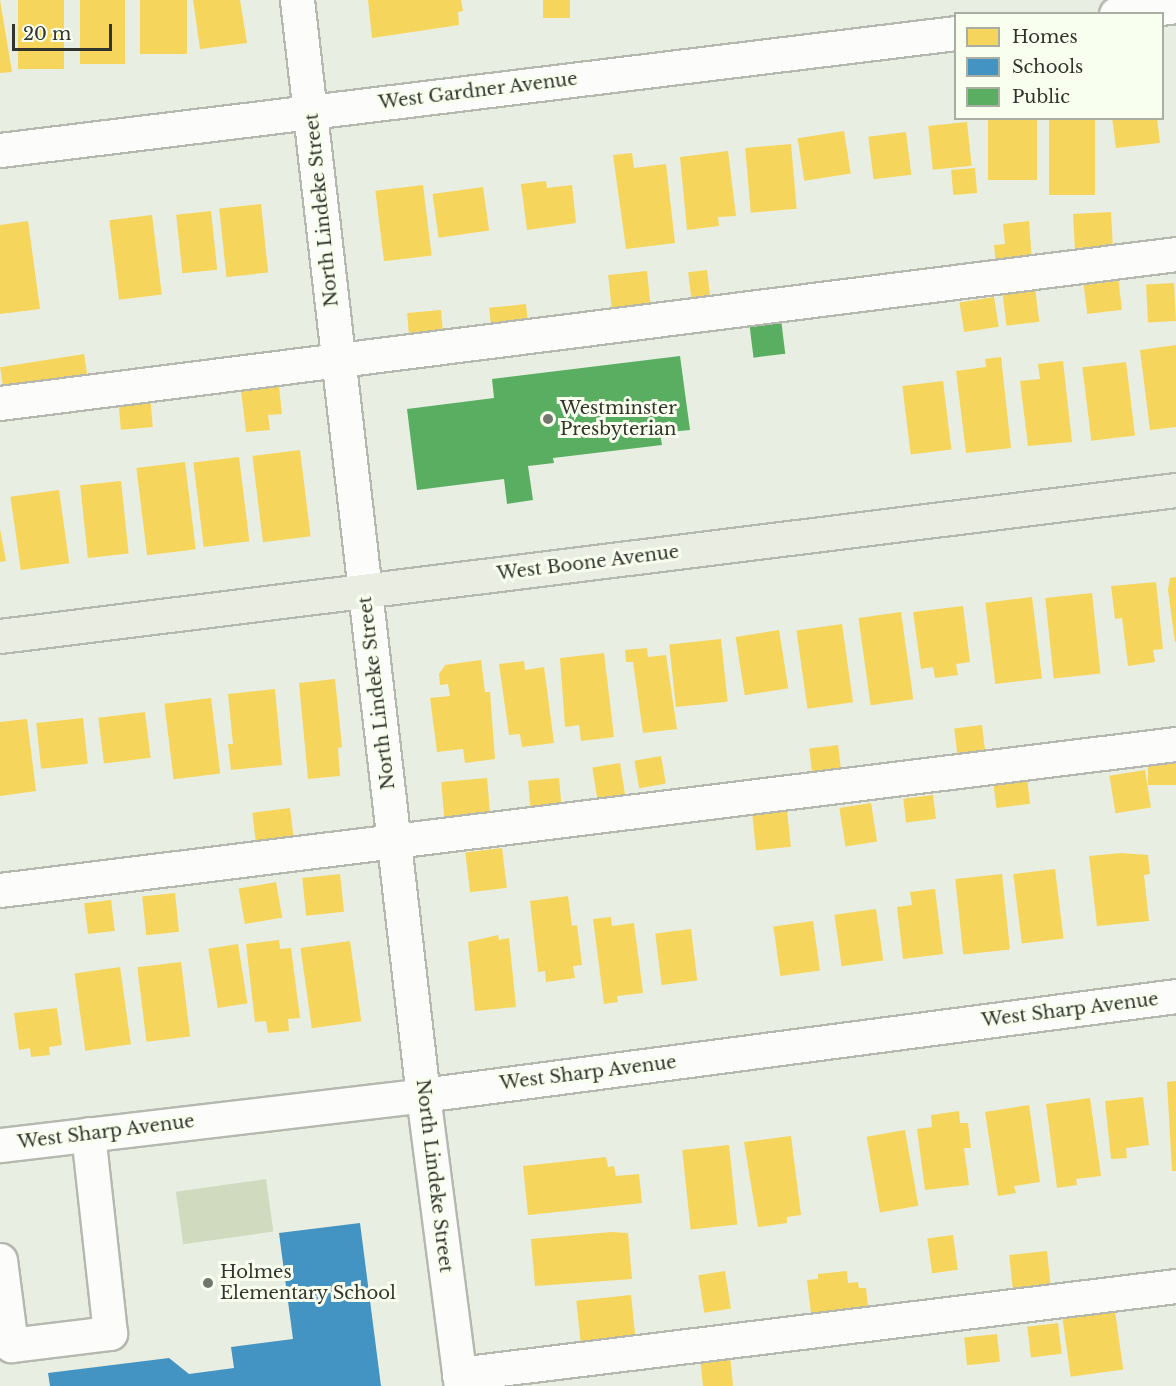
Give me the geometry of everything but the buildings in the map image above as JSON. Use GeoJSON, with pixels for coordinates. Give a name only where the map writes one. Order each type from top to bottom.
{"type":"FeatureCollection","features":[{"type":"Feature","properties":{"kind":"main road","name":"West Boone Avenue"},"geometry":{"type":"LineString","coordinates":[[0,636],[1176,490]]}},
{"type":"Feature","properties":{"kind":"street","name":"North Lindeke Street"},"geometry":{"type":"LineString","coordinates":[[297,0],[312,111],[423,1095],[460,1380]]}},
{"type":"Feature","properties":{"kind":"street"},"geometry":{"type":"LineString","coordinates":[[1131,12],[1176,6]]}},
{"type":"Feature","properties":{"kind":"street","name":"West Gardner Avenue"},"geometry":{"type":"LineString","coordinates":[[0,150],[954,33]]}},
{"type":"Feature","properties":{"kind":"street"},"geometry":{"type":"LineString","coordinates":[[0,403],[339,362],[1176,254]]}},
{"type":"Feature","properties":{"kind":"street"},"geometry":{"type":"LineString","coordinates":[[0,890],[394,843],[1176,744]]}},
{"type":"Feature","properties":{"kind":"street","name":"West Sharp Avenue"},"geometry":{"type":"LineString","coordinates":[[0,1145],[423,1095],[1176,996]]}},
{"type":"Feature","properties":{"kind":"street"},"geometry":{"type":"LineString","coordinates":[[0,1260],[11,1345],[110,1333],[88,1134]]}},
{"type":"Feature","properties":{"kind":"street"},"geometry":{"type":"LineString","coordinates":[[460,1380],[1176,1286]]}},
{"type":"Feature","properties":{"kind":"green space"},"geometry":{"type":"Polygon","coordinates":[[[266,1179],[273,1231],[183,1244],[176,1192],[266,1179]]]}},
{"type":"Feature","properties":{"kind":"place","name":"Westminster Presbyterian"},"geometry":{"type":"Point","coordinates":[548,419]}},
{"type":"Feature","properties":{"kind":"place","name":"Holmes Elementary School"},"geometry":{"type":"Point","coordinates":[208,1283]}}]}
